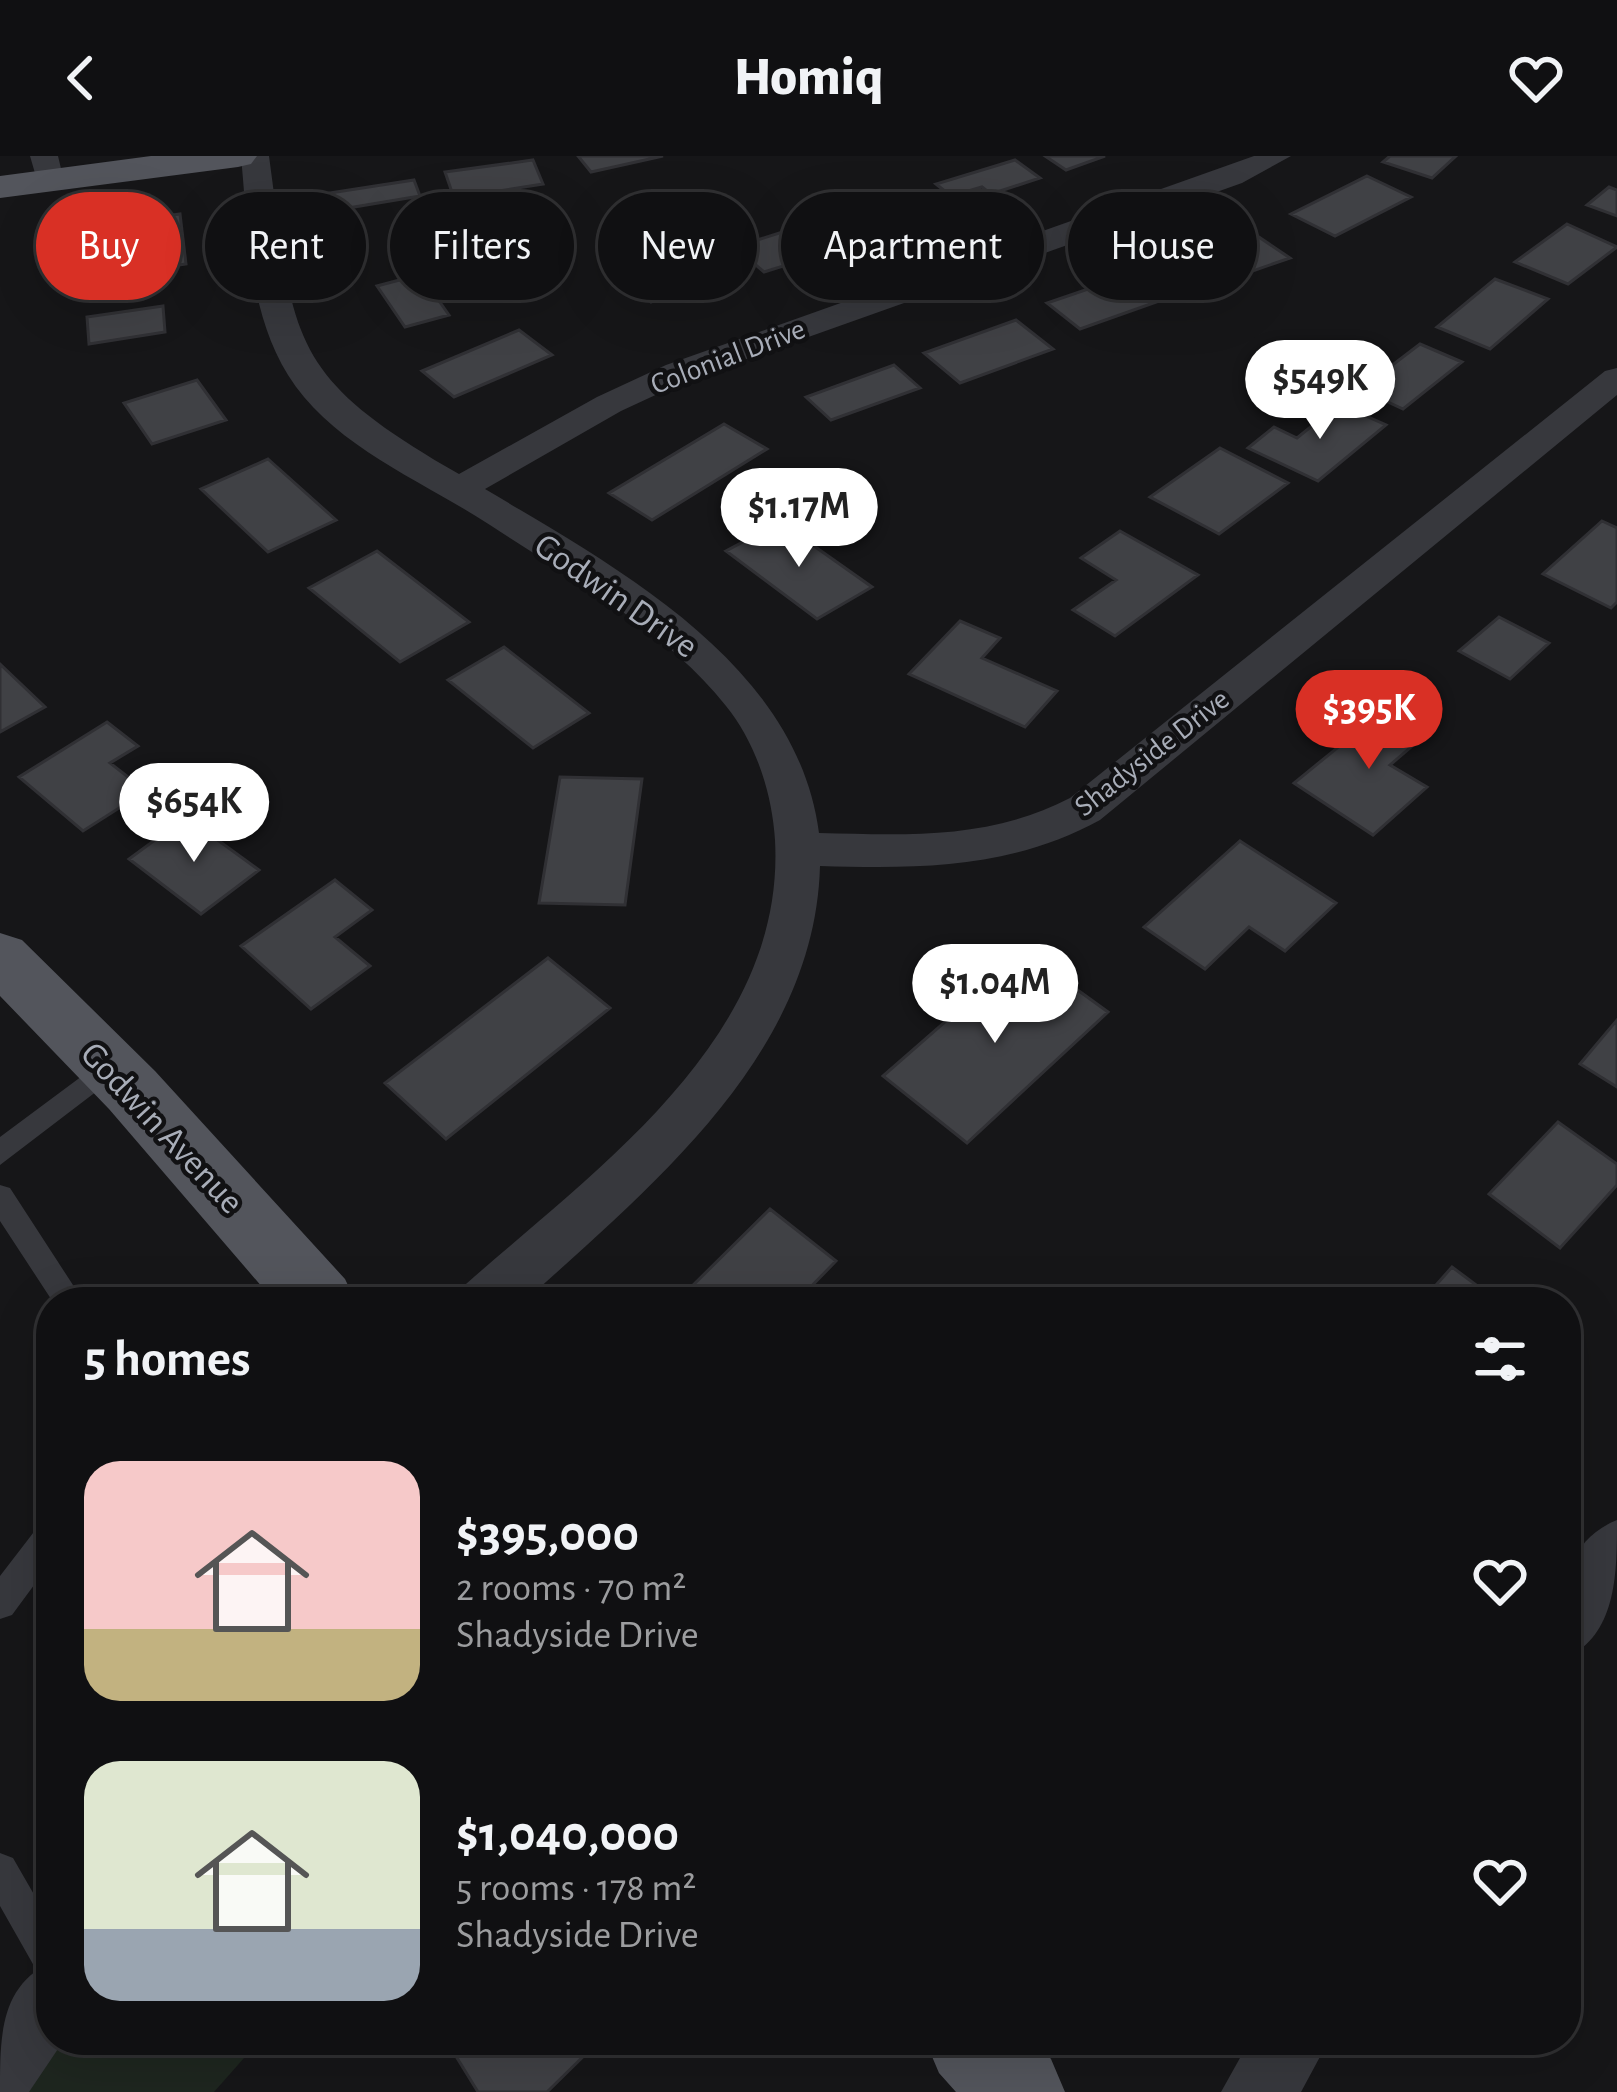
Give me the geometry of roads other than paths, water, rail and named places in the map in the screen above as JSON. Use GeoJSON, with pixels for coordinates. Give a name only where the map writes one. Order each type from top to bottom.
{"type":"FeatureCollection","features":[{"type":"Feature","properties":{"kind":"main road"},"geometry":{"type":"LineString","coordinates":[[0,188],[47,169],[238,156]]}},
{"type":"Feature","properties":{"kind":"main road","name":"Godwin Avenue"},"geometry":{"type":"LineString","coordinates":[[0,957],[109,1067],[307,1287]]}},
{"type":"Feature","properties":{"kind":"main road"},"geometry":{"type":"LineString","coordinates":[[985,2055],[1018,2092]]}},
{"type":"Feature","properties":{"kind":"street","name":"Godwin Drive"},"geometry":{"type":"LineString","coordinates":[[255,156],[274,311],[305,376],[351,419],[673,632],[710,663],[743,698],[772,743],[792,800],[799,849],[788,941],[775,983],[738,1052],[690,1112],[501,1287]]}},
{"type":"Feature","properties":{"kind":"street","name":"Colonial Drive"},"geometry":{"type":"LineString","coordinates":[[461,488],[609,404],[678,372],[1232,177],[1277,156]]}},
{"type":"Feature","properties":{"kind":"street","name":"Shadyside Drive"},"geometry":{"type":"LineString","coordinates":[[799,849],[971,850],[1018,842],[1056,827],[1085,809],[1617,378]]}},
{"type":"Feature","properties":{"kind":"street"},"geometry":{"type":"LineString","coordinates":[[1581,1604],[1617,1550]]}},
{"type":"Feature","properties":{"kind":"street"},"geometry":{"type":"LineString","coordinates":[[0,2071],[36,2019]]}},
{"type":"Feature","properties":{"kind":"street"},"geometry":{"type":"LineString","coordinates":[[1258,2092],[1282,2055]]}},
{"type":"Feature","properties":{"kind":"lane"},"geometry":{"type":"LineString","coordinates":[[0,1154],[109,1067]]}},
{"type":"Feature","properties":{"kind":"lane"},"geometry":{"type":"LineString","coordinates":[[0,1196],[59,1287]]}},
{"type":"Feature","properties":{"kind":"lane"},"geometry":{"type":"LineString","coordinates":[[0,1603],[36,1555]]}},
{"type":"Feature","properties":{"kind":"lane"},"geometry":{"type":"LineString","coordinates":[[0,1871],[36,1934]]}}]}
